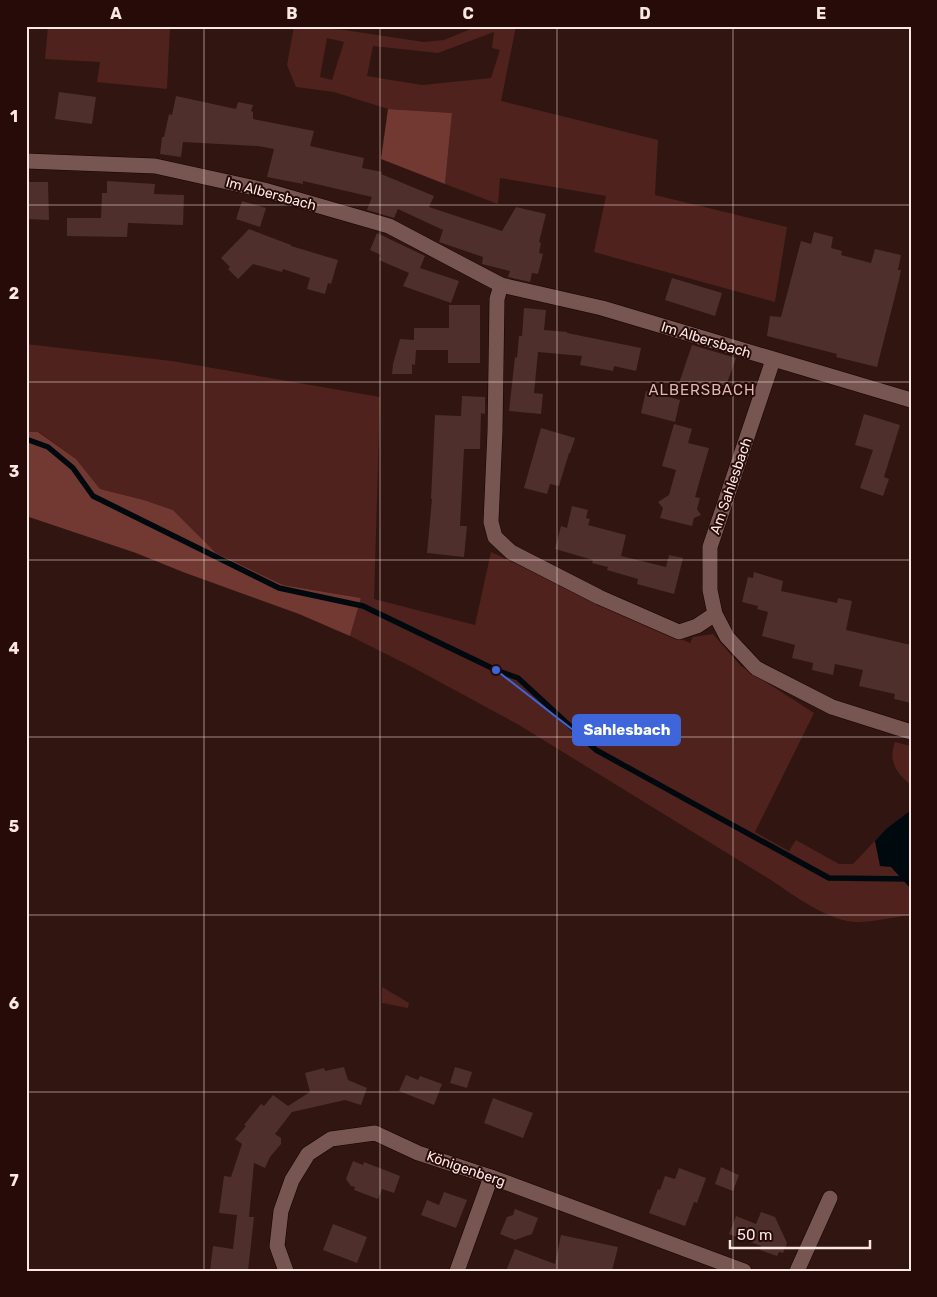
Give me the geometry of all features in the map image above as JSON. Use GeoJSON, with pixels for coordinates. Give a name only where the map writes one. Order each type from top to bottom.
{"type":"FeatureCollection","features":[{"type":"Feature","properties":{"kind":"street","name":"Im Albersbach"},"geometry":{"type":"LineString","coordinates":[[26,161],[155,166],[264,190],[389,226],[501,285],[602,308],[911,400]]}},
{"type":"Feature","properties":{"kind":"street"},"geometry":{"type":"LineString","coordinates":[[501,285],[497,299],[491,522],[495,537],[511,552],[599,597],[678,632],[697,626],[715,614]]}},
{"type":"Feature","properties":{"kind":"street","name":"Am Sahlesbach"},"geometry":{"type":"LineString","coordinates":[[773,360],[710,547],[710,590],[715,614],[727,637],[756,668],[832,707],[911,732]]}},
{"type":"Feature","properties":{"kind":"street","name":"Königenberg"},"geometry":{"type":"LineString","coordinates":[[286,1271],[277,1246],[281,1211],[292,1180],[308,1154],[331,1139],[375,1133],[418,1153],[492,1177],[744,1271]]}},
{"type":"Feature","properties":{"kind":"street"},"geometry":{"type":"LineString","coordinates":[[458,1271],[492,1177]]}},
{"type":"Feature","properties":{"kind":"street"},"geometry":{"type":"LineString","coordinates":[[797,1271],[830,1198]]}},
{"type":"Feature","properties":{"kind":"shaded area"},"geometry":{"type":"Polygon","coordinates":[[[48,26],[170,26],[167,89],[97,82],[100,62],[45,59],[48,26]]]}},
{"type":"Feature","properties":{"kind":"shaded area"},"geometry":{"type":"Polygon","coordinates":[[[294,26],[344,30],[424,42],[444,40],[478,26],[516,26],[501,101],[658,140],[655,195],[787,227],[775,302],[594,252],[606,196],[500,178],[498,204],[445,184],[452,113],[388,109],[334,92],[296,87],[287,65],[294,26]],[[494,32],[438,53],[373,46],[367,76],[422,85],[491,78],[500,50],[492,48],[494,32]],[[327,38],[320,77],[332,80],[344,42],[327,38]]]}},
{"type":"Feature","properties":{"kind":"shaded area"},"geometry":{"type":"Polygon","coordinates":[[[388,109],[452,113],[445,184],[381,159],[388,109]]]}},
{"type":"Feature","properties":{"kind":"shaded area"},"geometry":{"type":"Polygon","coordinates":[[[26,344],[172,361],[380,397],[374,599],[475,625],[491,552],[690,643],[693,637],[713,634],[741,666],[814,713],[755,832],[789,851],[796,840],[839,864],[853,864],[886,829],[911,810],[911,915],[857,922],[835,918],[812,907],[519,725],[350,636],[361,598],[283,585],[216,553],[173,510],[144,500],[100,489],[76,459],[39,432],[26,432],[26,344]]]}},
{"type":"Feature","properties":{"kind":"shaded area"},"geometry":{"type":"Polygon","coordinates":[[[26,432],[38,432],[76,459],[100,489],[144,500],[173,510],[216,553],[283,585],[361,598],[350,636],[299,614],[136,553],[26,516],[26,432]]]}},
{"type":"Feature","properties":{"kind":"shaded area"},"geometry":{"type":"Polygon","coordinates":[[[895,742],[911,746],[911,785],[901,776],[893,761],[892,755],[895,742]]]}},
{"type":"Feature","properties":{"kind":"shaded area"},"geometry":{"type":"Polygon","coordinates":[[[911,810],[911,889],[891,867],[880,866],[875,841],[886,829],[911,810]]]}},
{"type":"Feature","properties":{"kind":"shaded area"},"geometry":{"type":"Polygon","coordinates":[[[382,987],[409,1003],[408,1008],[382,1003],[382,987]]]}},
{"type":"Feature","properties":{"kind":"building"},"geometry":{"type":"Polygon","coordinates":[[[59,92],[96,97],[92,124],[55,119],[59,92]]]}},
{"type":"Feature","properties":{"kind":"building"},"geometry":{"type":"Polygon","coordinates":[[[176,96],[236,109],[238,102],[253,105],[251,111],[253,112],[253,119],[314,131],[310,146],[364,158],[362,168],[382,172],[381,174],[434,196],[429,207],[502,231],[516,207],[546,214],[539,242],[541,243],[539,253],[543,254],[538,274],[532,273],[530,282],[508,277],[510,271],[482,264],[483,257],[439,242],[443,230],[398,209],[394,218],[367,210],[372,197],[303,181],[303,184],[267,177],[274,149],[258,146],[183,142],[181,157],[160,154],[162,137],[164,137],[169,114],[172,115],[176,96]]]}},
{"type":"Feature","properties":{"kind":"building"},"geometry":{"type":"Polygon","coordinates":[[[107,181],[155,184],[154,194],[184,195],[183,225],[128,223],[127,237],[67,236],[67,218],[101,218],[102,193],[107,193],[107,181]]]}},
{"type":"Feature","properties":{"kind":"building"},"geometry":{"type":"Polygon","coordinates":[[[26,182],[48,182],[49,220],[26,219],[26,182]]]}},
{"type":"Feature","properties":{"kind":"building"},"geometry":{"type":"Polygon","coordinates":[[[242,201],[266,208],[260,227],[236,219],[242,201]]]}},
{"type":"Feature","properties":{"kind":"building"},"geometry":{"type":"Polygon","coordinates":[[[249,229],[291,246],[338,260],[331,284],[328,283],[325,294],[307,289],[310,278],[283,269],[282,272],[253,264],[238,279],[221,258],[249,229]]]}},
{"type":"Feature","properties":{"kind":"building"},"geometry":{"type":"Polygon","coordinates":[[[814,232],[833,237],[831,248],[842,251],[841,255],[871,263],[875,249],[901,255],[898,270],[901,270],[899,280],[877,367],[836,357],[837,354],[767,336],[770,316],[781,317],[801,241],[811,244],[814,232]]]}},
{"type":"Feature","properties":{"kind":"building"},"geometry":{"type":"Polygon","coordinates":[[[377,233],[425,256],[420,268],[459,281],[451,303],[403,286],[409,273],[379,260],[381,255],[370,250],[377,233]]]}},
{"type":"Feature","properties":{"kind":"building"},"geometry":{"type":"Polygon","coordinates":[[[672,278],[722,293],[715,316],[665,300],[672,278]]]}},
{"type":"Feature","properties":{"kind":"building"},"geometry":{"type":"Polygon","coordinates":[[[449,305],[480,305],[480,363],[448,363],[448,350],[416,350],[415,365],[412,364],[412,374],[392,374],[400,339],[414,340],[414,328],[449,328],[449,305]]]}},
{"type":"Feature","properties":{"kind":"building"},"geometry":{"type":"Polygon","coordinates":[[[524,308],[546,310],[544,330],[567,332],[641,348],[636,371],[614,366],[613,371],[580,365],[582,356],[538,352],[534,393],[543,394],[541,414],[509,411],[515,357],[517,358],[519,336],[522,336],[524,308]]]}},
{"type":"Feature","properties":{"kind":"building"},"geometry":{"type":"Polygon","coordinates":[[[692,345],[736,358],[726,386],[715,383],[713,388],[702,384],[698,396],[677,389],[692,345]]]}},
{"type":"Feature","properties":{"kind":"building"},"geometry":{"type":"Polygon","coordinates":[[[646,391],[680,400],[675,422],[641,413],[646,391]]]}},
{"type":"Feature","properties":{"kind":"building"},"geometry":{"type":"Polygon","coordinates":[[[462,396],[485,397],[485,414],[481,413],[480,449],[464,449],[460,526],[467,526],[464,557],[427,553],[432,499],[435,415],[461,416],[462,396]]]}},
{"type":"Feature","properties":{"kind":"building"},"geometry":{"type":"Polygon","coordinates":[[[864,414],[900,425],[884,477],[889,479],[883,496],[860,488],[873,450],[855,445],[864,414]]]}},
{"type":"Feature","properties":{"kind":"building"},"geometry":{"type":"Polygon","coordinates":[[[674,424],[692,429],[688,443],[709,448],[695,497],[700,498],[697,509],[701,515],[694,518],[692,526],[660,518],[663,508],[658,502],[669,495],[676,470],[662,466],[674,424]]]}},
{"type":"Feature","properties":{"kind":"building"},"geometry":{"type":"Polygon","coordinates":[[[541,428],[575,438],[559,486],[550,484],[547,494],[524,488],[541,428]]]}},
{"type":"Feature","properties":{"kind":"building"},"geometry":{"type":"Polygon","coordinates":[[[572,506],[588,510],[586,518],[590,519],[588,525],[626,535],[621,556],[666,567],[669,555],[683,558],[674,594],[637,584],[638,579],[607,570],[608,567],[592,563],[593,560],[555,549],[561,526],[567,528],[572,506]]]}},
{"type":"Feature","properties":{"kind":"building"},"geometry":{"type":"Polygon","coordinates":[[[754,572],[783,581],[781,591],[837,603],[838,598],[852,601],[846,630],[911,645],[911,703],[894,699],[895,694],[859,686],[863,670],[835,664],[833,675],[812,670],[813,663],[792,658],[795,645],[762,636],[768,612],[757,609],[758,606],[742,602],[748,577],[753,578],[754,572]]]}},
{"type":"Feature","properties":{"kind":"building"},"geometry":{"type":"Polygon","coordinates":[[[344,1067],[348,1080],[367,1088],[361,1105],[345,1100],[292,1112],[275,1134],[281,1138],[281,1144],[270,1157],[265,1168],[254,1163],[249,1217],[254,1217],[248,1271],[210,1271],[213,1246],[233,1249],[237,1215],[219,1213],[224,1176],[231,1177],[242,1144],[235,1139],[246,1126],[244,1125],[261,1104],[264,1106],[273,1095],[288,1106],[310,1092],[305,1073],[324,1068],[325,1071],[344,1067]]]}},
{"type":"Feature","properties":{"kind":"building"},"geometry":{"type":"Polygon","coordinates":[[[455,1067],[472,1072],[467,1088],[450,1083],[455,1067]]]}},
{"type":"Feature","properties":{"kind":"building"},"geometry":{"type":"Polygon","coordinates":[[[406,1075],[418,1080],[420,1076],[442,1084],[434,1105],[399,1091],[406,1075]]]}},
{"type":"Feature","properties":{"kind":"building"},"geometry":{"type":"Polygon","coordinates":[[[493,1098],[533,1113],[523,1138],[484,1123],[493,1098]]]}},
{"type":"Feature","properties":{"kind":"building"},"geometry":{"type":"Polygon","coordinates":[[[353,1161],[363,1165],[364,1162],[400,1176],[394,1193],[382,1189],[378,1199],[354,1190],[355,1187],[351,1186],[346,1179],[353,1161]]]}},
{"type":"Feature","properties":{"kind":"building"},"geometry":{"type":"Polygon","coordinates":[[[721,1167],[739,1175],[733,1191],[715,1184],[721,1167]]]}},
{"type":"Feature","properties":{"kind":"building"},"geometry":{"type":"Polygon","coordinates":[[[679,1168],[706,1178],[697,1203],[694,1202],[685,1226],[649,1213],[665,1176],[675,1179],[679,1168]]]}},
{"type":"Feature","properties":{"kind":"building"},"geometry":{"type":"Polygon","coordinates":[[[444,1192],[467,1200],[456,1228],[421,1215],[427,1200],[439,1205],[444,1192]]]}},
{"type":"Feature","properties":{"kind":"building"},"geometry":{"type":"Polygon","coordinates":[[[515,1209],[538,1218],[532,1234],[515,1240],[500,1234],[507,1217],[513,1215],[515,1209]]]}},
{"type":"Feature","properties":{"kind":"building"},"geometry":{"type":"Polygon","coordinates":[[[761,1212],[775,1217],[787,1243],[783,1253],[779,1252],[777,1256],[760,1250],[761,1246],[729,1234],[736,1216],[756,1224],[761,1212]]]}},
{"type":"Feature","properties":{"kind":"building"},"geometry":{"type":"Polygon","coordinates":[[[333,1224],[367,1237],[357,1263],[323,1250],[333,1224]]]}},
{"type":"Feature","properties":{"kind":"building"},"geometry":{"type":"Polygon","coordinates":[[[561,1235],[618,1247],[612,1271],[506,1271],[515,1249],[555,1264],[561,1235]]]}},
{"type":"Feature","properties":{"kind":"waterway"},"geometry":{"type":"LineString","coordinates":[[26,439],[48,447],[73,468],[93,496],[279,588],[363,606],[496,670],[518,678],[596,750],[829,878],[911,879]]}},
{"type":"Feature","properties":{"kind":"place","name":"Sahlesbach"},"geometry":{"type":"Point","coordinates":[496,670]}},
{"type":"Feature","properties":{"kind":"district","name":"ALBERSBACH"},"geometry":{"type":"Point","coordinates":[702,390]}}]}
